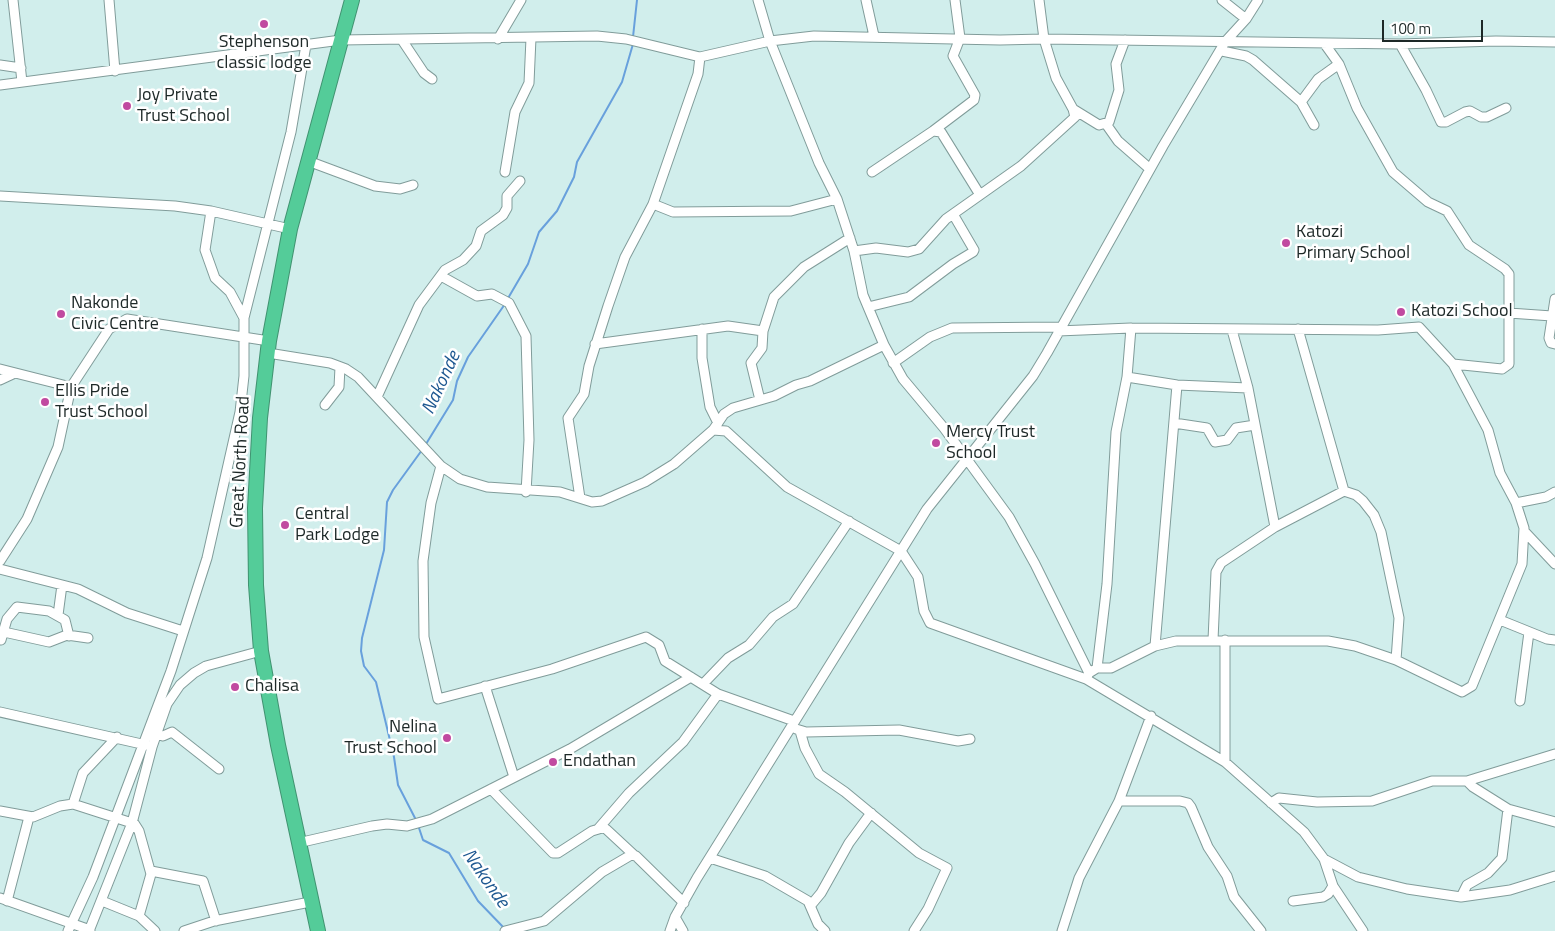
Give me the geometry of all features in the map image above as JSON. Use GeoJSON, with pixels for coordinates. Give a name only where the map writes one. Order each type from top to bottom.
{"type":"FeatureCollection","features":[{"type":"Feature","properties":{"kind":"highway","name":"Great North Road"},"geometry":{"type":"LineString","coordinates":[[318,931],[310,902],[261,651],[256,585],[255,508],[260,418],[269,347],[290,229],[352,0]]}},
{"type":"Feature","properties":{"kind":"street"},"geometry":{"type":"LineString","coordinates":[[13,0],[22,82]]}},
{"type":"Feature","properties":{"kind":"street"},"geometry":{"type":"LineString","coordinates":[[109,0],[115,71]]}},
{"type":"Feature","properties":{"kind":"street"},"geometry":{"type":"LineString","coordinates":[[498,39],[521,0]]}},
{"type":"Feature","properties":{"kind":"street"},"geometry":{"type":"LineString","coordinates":[[758,0],[770,41],[819,163],[837,199],[854,250],[868,307],[884,345],[903,379],[967,459],[1010,517],[1091,673]]}},
{"type":"Feature","properties":{"kind":"street"},"geometry":{"type":"LineString","coordinates":[[866,0],[874,36]]}},
{"type":"Feature","properties":{"kind":"street"},"geometry":{"type":"LineString","coordinates":[[872,172],[933,131],[975,98],[953,56],[960,38],[955,0]]}},
{"type":"Feature","properties":{"kind":"street"},"geometry":{"type":"LineString","coordinates":[[854,250],[876,248],[908,252],[922,247],[940,225],[1041,149],[1074,117],[1073,108],[1056,78],[1044,39],[1039,0]]}},
{"type":"Feature","properties":{"kind":"street"},"geometry":{"type":"LineString","coordinates":[[1222,0],[1246,19]]}},
{"type":"Feature","properties":{"kind":"street"},"geometry":{"type":"LineString","coordinates":[[670,931],[675,917],[697,878],[927,509],[1032,376],[1150,169],[1222,51],[1225,42],[1246,19],[1258,0]]}},
{"type":"Feature","properties":{"kind":"street"},"geometry":{"type":"LineString","coordinates":[[0,85],[341,40],[597,36],[626,39],[700,56],[770,41],[814,36],[1400,44],[1496,41],[1555,42]]}},
{"type":"Feature","properties":{"kind":"street"},"geometry":{"type":"LineString","coordinates":[[504,172],[515,112],[529,83],[531,38]]}},
{"type":"Feature","properties":{"kind":"street"},"geometry":{"type":"LineString","coordinates":[[402,40],[424,72],[432,80]]}},
{"type":"Feature","properties":{"kind":"street"},"geometry":{"type":"LineString","coordinates":[[1106,124],[1117,98],[1119,83],[1116,67],[1125,40]]}},
{"type":"Feature","properties":{"kind":"street"},"geometry":{"type":"LineString","coordinates":[[1324,43],[1339,64],[1357,108],[1393,172],[1428,202],[1447,211],[1469,245],[1507,271],[1510,277],[1510,358],[1507,367],[1502,369],[1453,364]]}},
{"type":"Feature","properties":{"kind":"street"},"geometry":{"type":"LineString","coordinates":[[1400,44],[1426,90],[1441,122],[1446,122],[1470,111],[1481,117],[1487,117],[1506,108]]}},
{"type":"Feature","properties":{"kind":"street"},"geometry":{"type":"LineString","coordinates":[[70,927],[116,817],[171,671],[207,558],[240,412],[244,376],[244,318],[291,132],[306,45]]}},
{"type":"Feature","properties":{"kind":"street"},"geometry":{"type":"LineString","coordinates":[[1222,51],[1248,57],[1301,102],[1314,125]]}},
{"type":"Feature","properties":{"kind":"street"},"geometry":{"type":"LineString","coordinates":[[580,498],[575,454],[568,420],[584,394],[595,344],[625,258],[653,204],[698,74],[700,56]]}},
{"type":"Feature","properties":{"kind":"street"},"geometry":{"type":"LineString","coordinates":[[1301,102],[1318,79],[1339,64]]}},
{"type":"Feature","properties":{"kind":"street"},"geometry":{"type":"LineString","coordinates":[[0,65],[21,68]]}},
{"type":"Feature","properties":{"kind":"street"},"geometry":{"type":"LineString","coordinates":[[1073,108],[1099,125],[1106,124]]}},
{"type":"Feature","properties":{"kind":"street"},"geometry":{"type":"LineString","coordinates":[[1106,124],[1114,138],[1150,169]]}},
{"type":"Feature","properties":{"kind":"street"},"geometry":{"type":"LineString","coordinates":[[933,131],[941,132],[980,195]]}},
{"type":"Feature","properties":{"kind":"street"},"geometry":{"type":"LineString","coordinates":[[308,162],[374,186],[400,190],[413,185]]}},
{"type":"Feature","properties":{"kind":"street"},"geometry":{"type":"LineString","coordinates":[[377,397],[419,305],[447,268],[463,260],[476,246],[481,231],[504,215],[508,208],[507,196],[520,181]]}},
{"type":"Feature","properties":{"kind":"street"},"geometry":{"type":"LineString","coordinates":[[0,196],[211,210],[290,229]]}},
{"type":"Feature","properties":{"kind":"street"},"geometry":{"type":"LineString","coordinates":[[653,204],[673,212],[791,211],[837,199]]}},
{"type":"Feature","properties":{"kind":"street"},"geometry":{"type":"LineString","coordinates":[[211,210],[205,250],[215,278],[230,292],[244,318]]}},
{"type":"Feature","properties":{"kind":"street"},"geometry":{"type":"LineString","coordinates":[[868,307],[909,297],[953,264],[973,252],[974,250],[953,214]]}},
{"type":"Feature","properties":{"kind":"street"},"geometry":{"type":"LineString","coordinates":[[760,400],[750,365],[762,348],[763,331],[769,307],[776,294],[804,267],[850,238]]}},
{"type":"Feature","properties":{"kind":"street"},"geometry":{"type":"LineString","coordinates":[[441,276],[476,296],[492,294],[509,303],[526,336],[529,440],[526,492]]}},
{"type":"Feature","properties":{"kind":"street"},"geometry":{"type":"LineString","coordinates":[[1555,299],[1549,338],[1551,343],[1555,344]]}},
{"type":"Feature","properties":{"kind":"street"},"geometry":{"type":"LineString","coordinates":[[1509,313],[1552,316]]}},
{"type":"Feature","properties":{"kind":"street"},"geometry":{"type":"LineString","coordinates":[[0,561],[27,519],[58,448],[71,387],[109,329],[123,320],[243,336],[269,347],[330,363],[358,378],[441,466],[460,479],[487,487],[526,492],[560,492],[592,502],[602,501],[628,490],[674,464],[715,427],[729,411],[810,381],[884,345]]}},
{"type":"Feature","properties":{"kind":"street"},"geometry":{"type":"LineString","coordinates":[[595,344],[728,326],[763,331]]}},
{"type":"Feature","properties":{"kind":"street"},"geometry":{"type":"LineString","coordinates":[[893,363],[930,337],[952,328],[1378,330],[1416,326],[1422,328],[1453,364],[1488,430],[1500,473],[1516,503],[1525,532],[1522,564],[1472,686],[1467,691],[1458,691],[1396,660],[1355,646],[1328,641],[1176,641],[1155,646],[1111,668],[1091,673]]}},
{"type":"Feature","properties":{"kind":"street"},"geometry":{"type":"LineString","coordinates":[[1091,673],[1107,584],[1116,432],[1126,377],[1131,328]]}},
{"type":"Feature","properties":{"kind":"street"},"geometry":{"type":"LineString","coordinates":[[702,329],[702,358],[715,427]]}},
{"type":"Feature","properties":{"kind":"street"},"geometry":{"type":"LineString","coordinates":[[1298,329],[1344,491]]}},
{"type":"Feature","properties":{"kind":"street"},"geometry":{"type":"LineString","coordinates":[[1232,330],[1248,388],[1275,527]]}},
{"type":"Feature","properties":{"kind":"street"},"geometry":{"type":"LineString","coordinates":[[326,405],[338,389],[340,367]]}},
{"type":"Feature","properties":{"kind":"street"},"geometry":{"type":"LineString","coordinates":[[0,369],[71,387]]}},
{"type":"Feature","properties":{"kind":"street"},"geometry":{"type":"LineString","coordinates":[[0,380],[15,373]]}},
{"type":"Feature","properties":{"kind":"street"},"geometry":{"type":"LineString","coordinates":[[1126,377],[1177,385],[1248,388]]}},
{"type":"Feature","properties":{"kind":"street"},"geometry":{"type":"LineString","coordinates":[[1155,646],[1177,385]]}},
{"type":"Feature","properties":{"kind":"street"},"geometry":{"type":"LineString","coordinates":[[1174,423],[1207,428],[1215,442],[1227,440],[1236,428],[1255,425]]}},
{"type":"Feature","properties":{"kind":"street"},"geometry":{"type":"LineString","coordinates":[[715,427],[726,431],[736,439],[787,488],[901,551],[918,577],[924,611],[930,623],[1091,673],[1151,716],[1225,762],[1304,832],[1324,859],[1333,886],[1363,931]]}},
{"type":"Feature","properties":{"kind":"street"},"geometry":{"type":"LineString","coordinates":[[441,466],[431,503],[423,561],[424,637],[436,698],[439,699],[552,669],[646,636],[659,645],[665,661],[718,694],[792,724],[800,731],[809,756],[819,774],[871,813],[919,853],[947,868],[932,901],[914,931]]}},
{"type":"Feature","properties":{"kind":"street"},"geometry":{"type":"LineString","coordinates":[[1213,640],[1217,568],[1228,557],[1275,527],[1344,491],[1356,495],[1363,501],[1374,515],[1381,532],[1399,618],[1396,660]]}},
{"type":"Feature","properties":{"kind":"street"},"geometry":{"type":"LineString","coordinates":[[1516,503],[1546,498],[1555,492]]}},
{"type":"Feature","properties":{"kind":"street"},"geometry":{"type":"LineString","coordinates":[[703,684],[728,658],[750,645],[773,617],[793,604],[849,521]]}},
{"type":"Feature","properties":{"kind":"street"},"geometry":{"type":"LineString","coordinates":[[1525,532],[1555,564]]}},
{"type":"Feature","properties":{"kind":"street"},"geometry":{"type":"LineString","coordinates":[[0,569],[85,592],[127,613],[183,631]]}},
{"type":"Feature","properties":{"kind":"street"},"geometry":{"type":"LineString","coordinates":[[58,616],[62,585]]}},
{"type":"Feature","properties":{"kind":"street"},"geometry":{"type":"LineString","coordinates":[[69,636],[65,620],[58,616],[48,611],[17,607],[7,619],[2,636],[49,642],[69,636],[88,638]]}},
{"type":"Feature","properties":{"kind":"street"},"geometry":{"type":"LineString","coordinates":[[1500,620],[1547,639],[1555,640]]}},
{"type":"Feature","properties":{"kind":"street"},"geometry":{"type":"LineString","coordinates":[[1520,701],[1529,632]]}},
{"type":"Feature","properties":{"kind":"street"},"geometry":{"type":"LineString","coordinates":[[1225,640],[1225,762]]}},
{"type":"Feature","properties":{"kind":"street"},"geometry":{"type":"LineString","coordinates":[[29,818],[4,899],[70,927],[90,930],[132,821],[152,747],[167,704],[180,685],[206,666],[261,651]]}},
{"type":"Feature","properties":{"kind":"street"},"geometry":{"type":"LineString","coordinates":[[298,843],[382,824],[417,825],[570,749],[691,677]]}},
{"type":"Feature","properties":{"kind":"street"},"geometry":{"type":"LineString","coordinates":[[485,686],[514,777]]}},
{"type":"Feature","properties":{"kind":"street"},"geometry":{"type":"LineString","coordinates":[[491,789],[553,853],[558,852],[598,829],[630,793],[683,742],[718,694]]}},
{"type":"Feature","properties":{"kind":"street"},"geometry":{"type":"LineString","coordinates":[[0,712],[117,737],[152,747]]}},
{"type":"Feature","properties":{"kind":"street"},"geometry":{"type":"LineString","coordinates":[[1062,931],[1079,878],[1119,801],[1151,716]]}},
{"type":"Feature","properties":{"kind":"street"},"geometry":{"type":"LineString","coordinates":[[800,731],[866,732],[899,730],[958,741],[970,739]]}},
{"type":"Feature","properties":{"kind":"street"},"geometry":{"type":"LineString","coordinates":[[157,734],[163,736],[172,732],[219,769]]}},
{"type":"Feature","properties":{"kind":"street"},"geometry":{"type":"LineString","coordinates":[[73,804],[83,773],[117,737]]}},
{"type":"Feature","properties":{"kind":"street"},"geometry":{"type":"LineString","coordinates":[[1271,803],[1279,798],[1317,802],[1372,801],[1432,781],[1467,782],[1555,754]]}},
{"type":"Feature","properties":{"kind":"street"},"geometry":{"type":"LineString","coordinates":[[1467,782],[1508,809],[1555,822]]}},
{"type":"Feature","properties":{"kind":"street"},"geometry":{"type":"LineString","coordinates":[[1119,801],[1180,801],[1188,803],[1208,847],[1228,876],[1234,897],[1261,931]]}},
{"type":"Feature","properties":{"kind":"street"},"geometry":{"type":"LineString","coordinates":[[0,811],[29,818],[60,806],[73,804],[132,821],[139,831],[151,870],[151,878],[139,916]]}},
{"type":"Feature","properties":{"kind":"street"},"geometry":{"type":"LineString","coordinates":[[1461,897],[1467,885],[1488,873],[1502,858],[1508,809]]}},
{"type":"Feature","properties":{"kind":"street"},"geometry":{"type":"LineString","coordinates":[[811,905],[821,893],[849,844],[871,813]]}},
{"type":"Feature","properties":{"kind":"street"},"geometry":{"type":"LineString","coordinates":[[598,829],[606,829],[684,902]]}},
{"type":"Feature","properties":{"kind":"street"},"geometry":{"type":"LineString","coordinates":[[505,931],[544,921],[602,872],[628,856],[634,855]]}},
{"type":"Feature","properties":{"kind":"street"},"geometry":{"type":"LineString","coordinates":[[710,858],[765,876],[811,905],[820,929]]}},
{"type":"Feature","properties":{"kind":"street"},"geometry":{"type":"LineString","coordinates":[[1324,859],[1358,877],[1407,889],[1461,897],[1510,890],[1555,876]]}},
{"type":"Feature","properties":{"kind":"street"},"geometry":{"type":"LineString","coordinates":[[151,870],[203,881],[216,921]]}},
{"type":"Feature","properties":{"kind":"street"},"geometry":{"type":"LineString","coordinates":[[1293,902],[1323,897],[1328,894],[1333,886]]}},
{"type":"Feature","properties":{"kind":"street"},"geometry":{"type":"LineString","coordinates":[[102,901],[139,916],[142,921],[155,931]]}},
{"type":"Feature","properties":{"kind":"street"},"geometry":{"type":"LineString","coordinates":[[184,931],[216,921],[310,902]]}},
{"type":"Feature","properties":{"kind":"street"},"geometry":{"type":"LineString","coordinates":[[675,917],[683,931]]}},
{"type":"Feature","properties":{"kind":"waterway","name":"Nakonde"},"geometry":{"type":"LineString","coordinates":[[633,37],[637,0]]}},
{"type":"Feature","properties":{"kind":"waterway","name":"Nakonde"},"geometry":{"type":"LineString","coordinates":[[507,300],[528,264],[539,232],[557,211],[574,177],[577,162],[622,82],[633,44]]}},
{"type":"Feature","properties":{"kind":"waterway","name":"Nakonde"},"geometry":{"type":"LineString","coordinates":[[426,444],[453,400],[457,381],[468,357],[505,304]]}},
{"type":"Feature","properties":{"kind":"waterway","name":"Nakonde"},"geometry":{"type":"LineString","coordinates":[[416,820],[398,785],[394,757],[376,682],[364,666],[361,651],[362,638],[384,550],[387,502],[393,490],[422,450]]}},
{"type":"Feature","properties":{"kind":"waterway","name":"Nakonde"},"geometry":{"type":"LineString","coordinates":[[419,828],[423,840],[449,853],[478,901],[505,929]]}},
{"type":"Feature","properties":{"kind":"place","name":"Stephenson classic lodge"},"geometry":{"type":"Point","coordinates":[264,24]}},
{"type":"Feature","properties":{"kind":"place","name":"Joy Private Trust School"},"geometry":{"type":"Point","coordinates":[127,106]}},
{"type":"Feature","properties":{"kind":"place","name":"Katozi Primary School"},"geometry":{"type":"Point","coordinates":[1286,243]}},
{"type":"Feature","properties":{"kind":"place","name":"Katozi School"},"geometry":{"type":"Point","coordinates":[1401,312]}},
{"type":"Feature","properties":{"kind":"place","name":"Nakonde Civic Centre"},"geometry":{"type":"Point","coordinates":[61,314]}},
{"type":"Feature","properties":{"kind":"place","name":"Ellis Pride Trust School"},"geometry":{"type":"Point","coordinates":[45,402]}},
{"type":"Feature","properties":{"kind":"place","name":"Mercy Trust School"},"geometry":{"type":"Point","coordinates":[936,443]}},
{"type":"Feature","properties":{"kind":"place","name":"Central Park Lodge"},"geometry":{"type":"Point","coordinates":[285,525]}},
{"type":"Feature","properties":{"kind":"place","name":"Chalisa"},"geometry":{"type":"Point","coordinates":[235,687]}},
{"type":"Feature","properties":{"kind":"place","name":"Nelina Trust School"},"geometry":{"type":"Point","coordinates":[447,738]}},
{"type":"Feature","properties":{"kind":"place","name":"Endathan"},"geometry":{"type":"Point","coordinates":[553,762]}}]}
